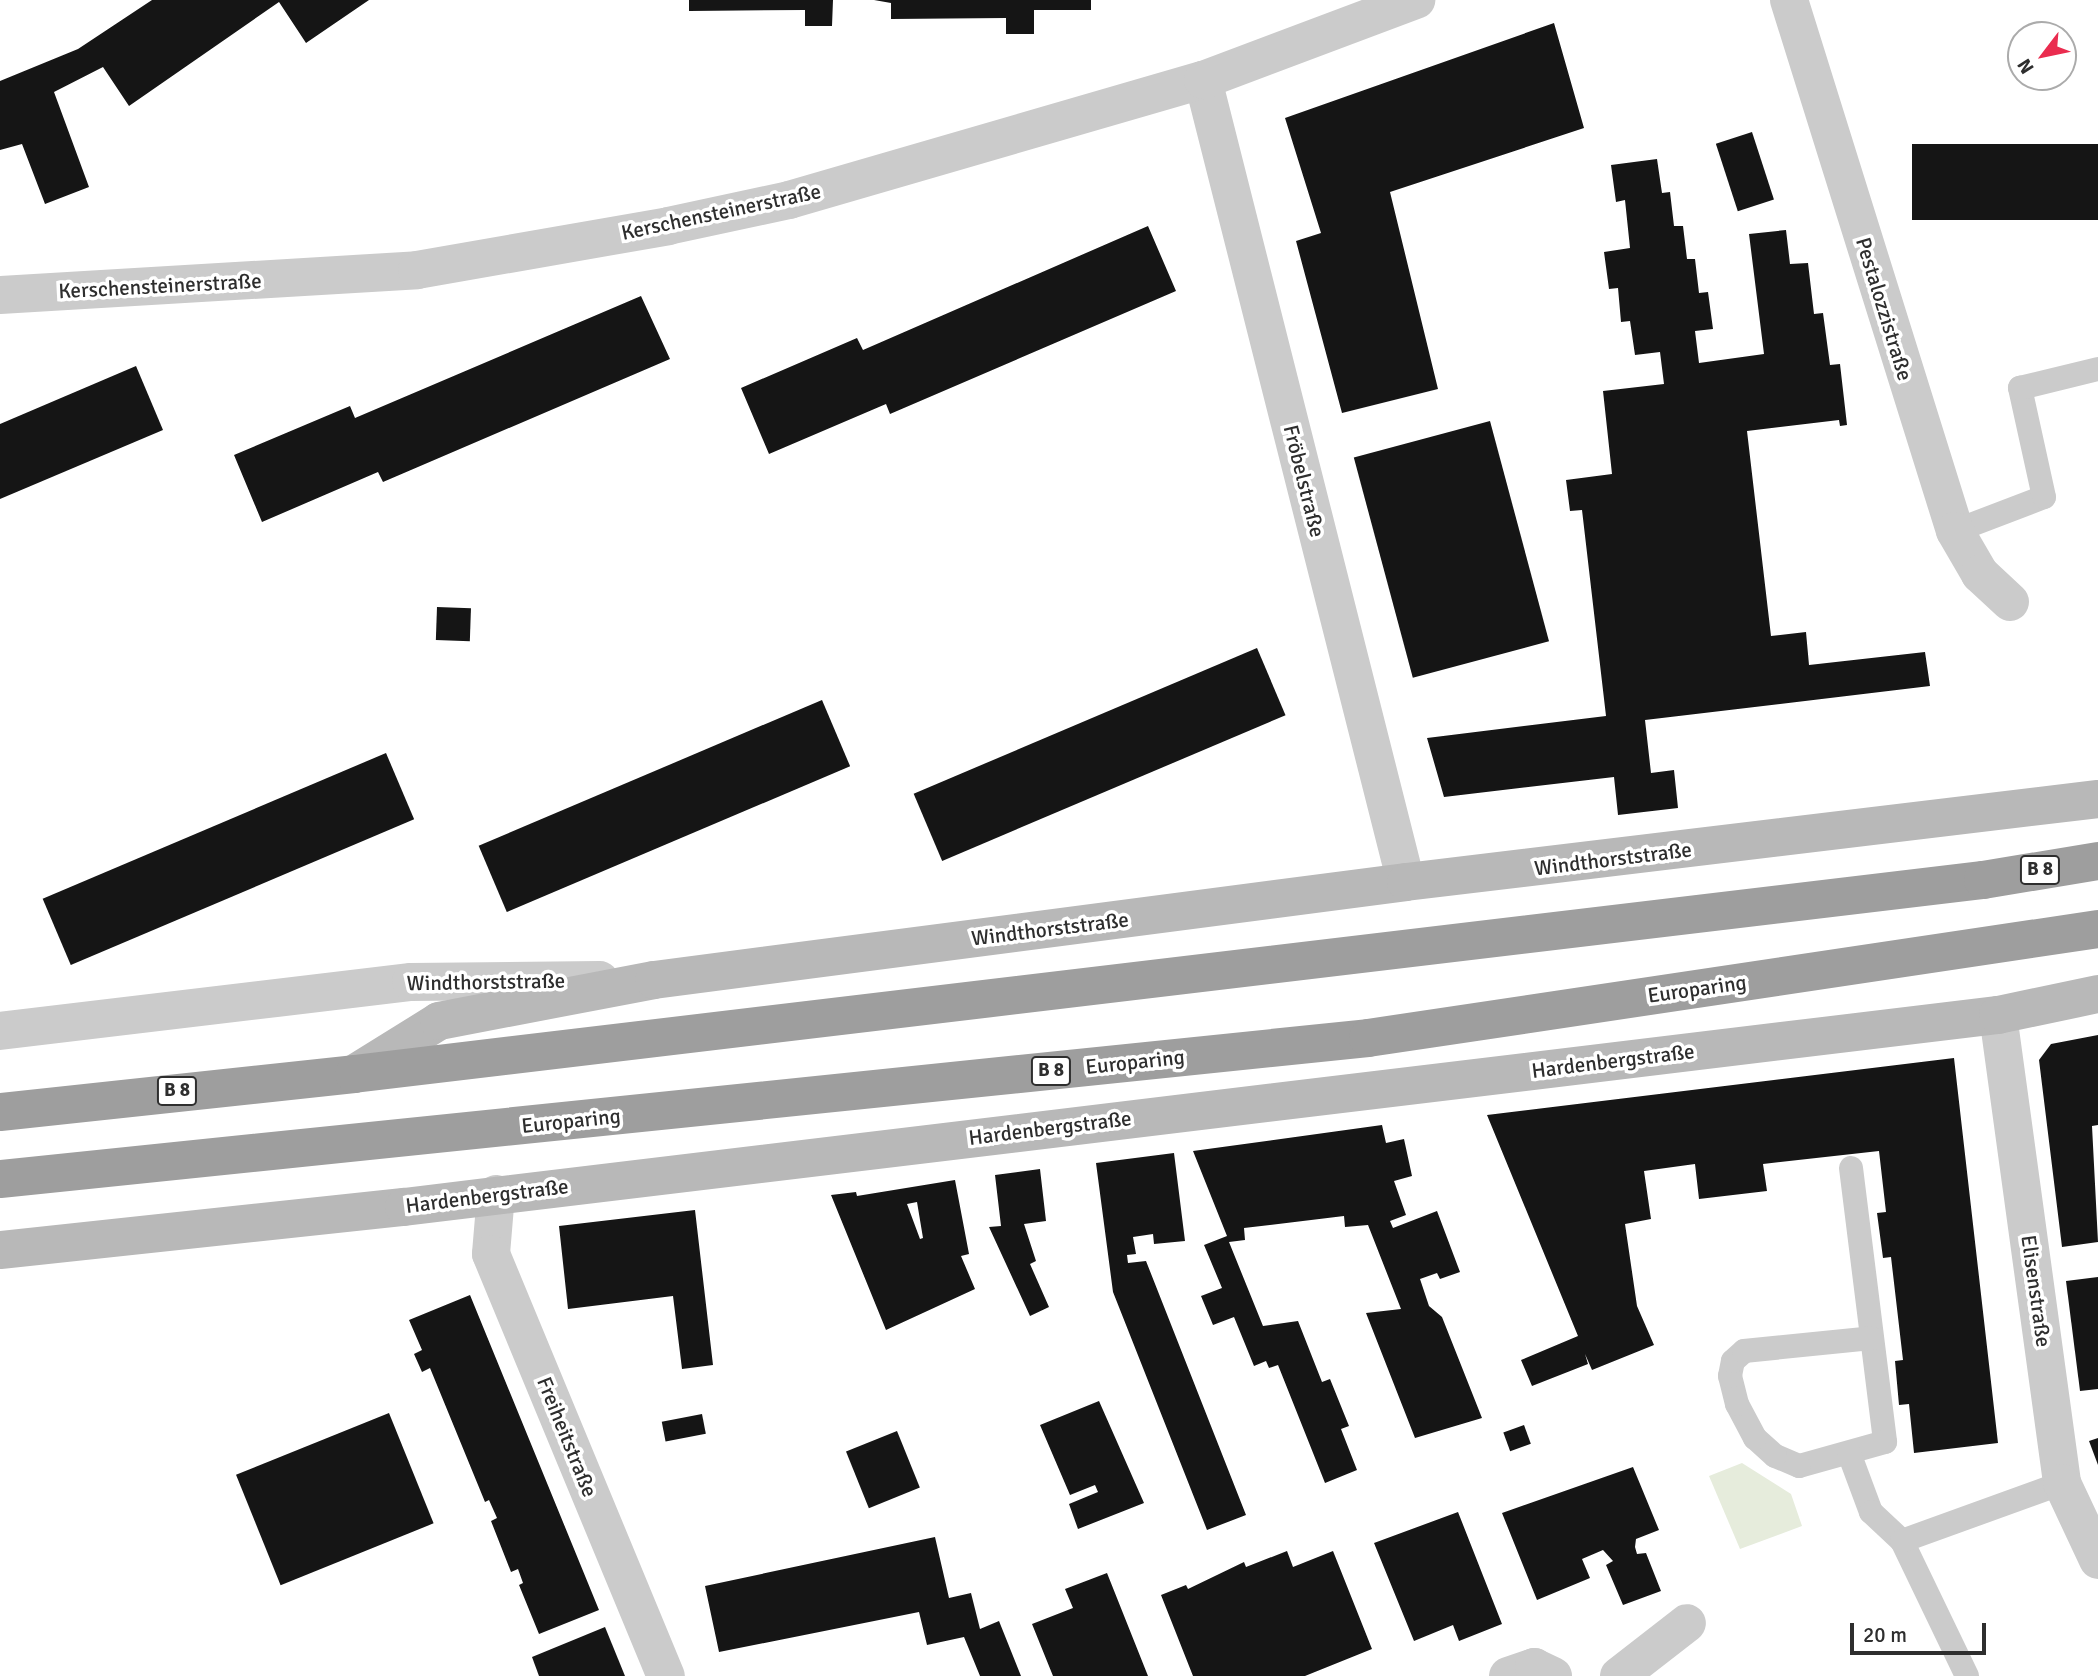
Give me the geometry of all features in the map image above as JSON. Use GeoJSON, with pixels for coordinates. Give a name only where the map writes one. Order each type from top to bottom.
{"type":"FeatureCollection","features":[{"type":"Feature","properties":{"kind":"highway","name":"B 8"},"geometry":{"type":"LineString","coordinates":[[0,1112],[354,1074],[1969,882],[2098,861]]}},
{"type":"Feature","properties":{"kind":"highway","name":"Europaring"},"geometry":{"type":"LineString","coordinates":[[0,1180],[1368,1038],[2098,929]]}},
{"type":"Feature","properties":{"kind":"main road","name":"Windthorststraße"},"geometry":{"type":"LineString","coordinates":[[654,980],[1406,882],[2098,799]]}},
{"type":"Feature","properties":{"kind":"main road"},"geometry":{"type":"LineString","coordinates":[[354,1074],[439,1021],[654,980]]}},
{"type":"Feature","properties":{"kind":"main road","name":"Hardenbergstraße"},"geometry":{"type":"LineString","coordinates":[[0,1250],[496,1194],[1998,1015],[2098,995]]}},
{"type":"Feature","properties":{"kind":"street","name":"Kerschensteinerstraße"},"geometry":{"type":"LineString","coordinates":[[0,295],[417,270],[668,226],[789,200],[1203,80],[1416,0]]}},
{"type":"Feature","properties":{"kind":"street","name":"Pestalozzistraße"},"geometry":{"type":"LineString","coordinates":[[1789,0],[1955,531],[1980,574],[2010,602]]}},
{"type":"Feature","properties":{"kind":"street","name":"Fröbelstraße"},"geometry":{"type":"LineString","coordinates":[[1203,80],[1406,882]]}},
{"type":"Feature","properties":{"kind":"street","name":"Windthorststraße"},"geometry":{"type":"LineString","coordinates":[[0,1031],[411,982],[654,980]]}},
{"type":"Feature","properties":{"kind":"street","name":"Elisenstraße"},"geometry":{"type":"LineString","coordinates":[[1998,1015],[2062,1483],[2098,1560]]}},
{"type":"Feature","properties":{"kind":"street","name":"Freiheitstraße"},"geometry":{"type":"LineString","coordinates":[[496,1194],[491,1254],[666,1676]]}},
{"type":"Feature","properties":{"kind":"street"},"geometry":{"type":"LineString","coordinates":[[1619,1676],[1687,1623]]}},
{"type":"Feature","properties":{"kind":"street"},"geometry":{"type":"LineString","coordinates":[[1508,1676],[1534,1667],[1551,1674]]}},
{"type":"Feature","properties":{"kind":"lane"},"geometry":{"type":"LineString","coordinates":[[1955,531],[2044,497],[2020,388],[2098,369]]}},
{"type":"Feature","properties":{"kind":"lane"},"geometry":{"type":"LineString","coordinates":[[1851,1168],[1885,1442],[1799,1466],[1776,1456],[1755,1438],[1737,1404],[1730,1376],[1733,1361],[1744,1351],[1871,1338]]}},
{"type":"Feature","properties":{"kind":"lane"},"geometry":{"type":"LineString","coordinates":[[1849,1453],[1871,1512],[1902,1541],[1967,1676]]}},
{"type":"Feature","properties":{"kind":"lane"},"geometry":{"type":"LineString","coordinates":[[1902,1541],[2062,1483]]}},
{"type":"Feature","properties":{"kind":"green space"},"geometry":{"type":"Polygon","coordinates":[[[1742,1463],[1791,1494],[1802,1526],[1740,1549],[1709,1476],[1742,1463]]]}},
{"type":"Feature","properties":{"kind":"building"},"geometry":{"type":"Polygon","coordinates":[[[152,0],[369,0],[306,43],[279,2],[129,106],[103,67],[54,92],[89,187],[45,204],[22,144],[0,150],[0,81],[78,49],[152,0]]]}},
{"type":"Feature","properties":{"kind":"building"},"geometry":{"type":"Polygon","coordinates":[[[689,0],[833,0],[832,26],[805,26],[805,10],[689,11],[689,0]]]}},
{"type":"Feature","properties":{"kind":"building"},"geometry":{"type":"Polygon","coordinates":[[[874,0],[1091,0],[1091,10],[1034,10],[1034,34],[1006,34],[1006,18],[891,19],[891,3],[874,0]]]}},
{"type":"Feature","properties":{"kind":"building"},"geometry":{"type":"Polygon","coordinates":[[[1554,23],[1584,128],[1390,192],[1438,389],[1342,413],[1296,241],[1321,233],[1285,118],[1554,23]]]}},
{"type":"Feature","properties":{"kind":"building"},"geometry":{"type":"Polygon","coordinates":[[[1752,132],[1774,200],[1738,211],[1716,144],[1752,132]]]}},
{"type":"Feature","properties":{"kind":"building"},"geometry":{"type":"Polygon","coordinates":[[[1912,144],[2098,144],[2098,220],[1912,220],[1912,144]]]}},
{"type":"Feature","properties":{"kind":"building"},"geometry":{"type":"Polygon","coordinates":[[[1657,159],[1662,193],[1670,192],[1674,226],[1683,226],[1687,259],[1695,259],[1699,293],[1708,292],[1713,329],[1695,331],[1699,363],[1764,354],[1749,234],[1786,230],[1790,264],[1808,263],[1814,314],[1823,313],[1830,365],[1840,364],[1847,425],[1840,426],[1839,420],[1747,431],[1771,636],[1806,632],[1809,665],[1925,652],[1930,686],[1645,720],[1651,773],[1674,770],[1678,808],[1618,815],[1614,777],[1444,797],[1427,738],[1606,716],[1582,510],[1570,511],[1566,480],[1612,474],[1603,391],[1664,384],[1660,352],[1635,355],[1630,321],[1621,322],[1618,288],[1609,289],[1604,252],[1630,248],[1625,200],[1616,202],[1611,165],[1657,159]]]}},
{"type":"Feature","properties":{"kind":"building"},"geometry":{"type":"Polygon","coordinates":[[[1148,226],[1176,291],[890,414],[886,404],[769,454],[741,388],[857,338],[863,350],[1148,226]]]}},
{"type":"Feature","properties":{"kind":"building"},"geometry":{"type":"Polygon","coordinates":[[[641,296],[670,359],[383,482],[378,472],[262,522],[234,455],[350,406],[355,418],[641,296]]]}},
{"type":"Feature","properties":{"kind":"building"},"geometry":{"type":"Polygon","coordinates":[[[136,366],[163,430],[0,499],[0,424],[136,366]]]}},
{"type":"Feature","properties":{"kind":"building"},"geometry":{"type":"Polygon","coordinates":[[[1490,421],[1549,641],[1413,678],[1354,457],[1490,421]]]}},
{"type":"Feature","properties":{"kind":"building"},"geometry":{"type":"Polygon","coordinates":[[[437,607],[471,608],[470,641],[436,640],[437,607]]]}},
{"type":"Feature","properties":{"kind":"building"},"geometry":{"type":"Polygon","coordinates":[[[1257,648],[1286,715],[942,861],[914,794],[1257,648]]]}},
{"type":"Feature","properties":{"kind":"building"},"geometry":{"type":"Polygon","coordinates":[[[822,700],[850,766],[507,912],[479,846],[822,700]]]}},
{"type":"Feature","properties":{"kind":"building"},"geometry":{"type":"Polygon","coordinates":[[[386,753],[414,819],[71,965],[43,899],[386,753]]]}},
{"type":"Feature","properties":{"kind":"building"},"geometry":{"type":"Polygon","coordinates":[[[2098,1035],[2098,1125],[2092,1126],[2098,1242],[2062,1247],[2039,1060],[2051,1044],[2098,1035]]]}},
{"type":"Feature","properties":{"kind":"building"},"geometry":{"type":"Polygon","coordinates":[[[1954,1058],[1998,1443],[1914,1453],[1909,1404],[1899,1405],[1895,1361],[1903,1360],[1891,1257],[1883,1258],[1877,1213],[1886,1212],[1879,1151],[1763,1164],[1767,1191],[1699,1199],[1695,1164],[1644,1171],[1651,1219],[1625,1224],[1637,1306],[1654,1345],[1592,1370],[1585,1354],[1588,1364],[1532,1386],[1521,1360],[1578,1336],[1487,1115],[1954,1058]]]}},
{"type":"Feature","properties":{"kind":"building"},"geometry":{"type":"Polygon","coordinates":[[[1382,1125],[1386,1143],[1404,1139],[1412,1176],[1394,1181],[1406,1215],[1390,1221],[1393,1228],[1437,1211],[1460,1272],[1440,1279],[1437,1273],[1420,1279],[1429,1306],[1442,1317],[1482,1418],[1415,1438],[1366,1313],[1401,1309],[1368,1225],[1345,1227],[1344,1216],[1244,1228],[1245,1240],[1229,1242],[1263,1326],[1298,1321],[1322,1382],[1330,1379],[1349,1426],[1341,1429],[1357,1470],[1325,1483],[1278,1365],[1269,1368],[1266,1361],[1254,1366],[1234,1317],[1213,1325],[1201,1296],[1222,1288],[1204,1245],[1227,1236],[1193,1151],[1382,1125]]]}},
{"type":"Feature","properties":{"kind":"building"},"geometry":{"type":"Polygon","coordinates":[[[1174,1153],[1185,1241],[1154,1244],[1153,1234],[1133,1237],[1136,1254],[1127,1255],[1128,1263],[1146,1261],[1246,1515],[1207,1530],[1113,1292],[1096,1163],[1174,1153]]]}},
{"type":"Feature","properties":{"kind":"building"},"geometry":{"type":"Polygon","coordinates":[[[1040,1169],[1046,1221],[1024,1224],[1036,1261],[1030,1264],[1049,1307],[1030,1316],[989,1227],[1001,1226],[995,1175],[1040,1169]]]}},
{"type":"Feature","properties":{"kind":"building"},"geometry":{"type":"Polygon","coordinates":[[[955,1180],[969,1254],[961,1256],[975,1289],[886,1330],[831,1195],[856,1192],[857,1196],[955,1180]],[[917,1202],[907,1204],[920,1239],[923,1238],[917,1202]]]}},
{"type":"Feature","properties":{"kind":"building"},"geometry":{"type":"Polygon","coordinates":[[[695,1210],[713,1365],[682,1369],[673,1296],[568,1309],[559,1226],[695,1210]]]}},
{"type":"Feature","properties":{"kind":"building"},"geometry":{"type":"Polygon","coordinates":[[[2098,1277],[2098,1389],[2080,1391],[2066,1281],[2098,1277]]]}},
{"type":"Feature","properties":{"kind":"building"},"geometry":{"type":"Polygon","coordinates":[[[470,1295],[599,1610],[539,1634],[519,1585],[523,1583],[518,1569],[511,1572],[491,1521],[497,1518],[489,1500],[485,1502],[430,1368],[422,1372],[414,1354],[422,1350],[409,1320],[470,1295]]]}},
{"type":"Feature","properties":{"kind":"building"},"geometry":{"type":"Polygon","coordinates":[[[1099,1401],[1144,1503],[1078,1529],[1069,1504],[1098,1492],[1095,1485],[1070,1495],[1040,1425],[1099,1401]]]}},
{"type":"Feature","properties":{"kind":"building"},"geometry":{"type":"Polygon","coordinates":[[[389,1413],[434,1523],[281,1585],[236,1475],[389,1413]]]}},
{"type":"Feature","properties":{"kind":"building"},"geometry":{"type":"Polygon","coordinates":[[[702,1414],[706,1434],[666,1441],[662,1422],[702,1414]]]}},
{"type":"Feature","properties":{"kind":"building"},"geometry":{"type":"Polygon","coordinates":[[[1524,1425],[1531,1444],[1510,1451],[1503,1433],[1524,1425]]]}},
{"type":"Feature","properties":{"kind":"building"},"geometry":{"type":"Polygon","coordinates":[[[897,1431],[920,1488],[869,1508],[846,1452],[897,1431]]]}},
{"type":"Feature","properties":{"kind":"building"},"geometry":{"type":"Polygon","coordinates":[[[2098,1438],[2098,1465],[2089,1441],[2098,1438]]]}},
{"type":"Feature","properties":{"kind":"building"},"geometry":{"type":"Polygon","coordinates":[[[1633,1467],[1659,1530],[1636,1539],[1635,1547],[1637,1554],[1646,1553],[1661,1591],[1623,1605],[1606,1565],[1613,1561],[1603,1550],[1582,1559],[1590,1578],[1537,1600],[1502,1513],[1633,1467]]]}},
{"type":"Feature","properties":{"kind":"building"},"geometry":{"type":"Polygon","coordinates":[[[1458,1512],[1502,1624],[1459,1641],[1453,1625],[1414,1641],[1374,1543],[1458,1512]]]}},
{"type":"Feature","properties":{"kind":"building"},"geometry":{"type":"Polygon","coordinates":[[[935,1537],[949,1598],[971,1593],[980,1629],[999,1621],[1021,1676],[980,1676],[964,1637],[927,1645],[919,1612],[719,1652],[705,1586],[935,1537]]]}},
{"type":"Feature","properties":{"kind":"building"},"geometry":{"type":"Polygon","coordinates":[[[1287,1551],[1293,1567],[1333,1551],[1372,1649],[1305,1676],[1193,1676],[1161,1595],[1186,1585],[1188,1589],[1244,1562],[1246,1567],[1287,1551]]]}},
{"type":"Feature","properties":{"kind":"building"},"geometry":{"type":"Polygon","coordinates":[[[1107,1573],[1148,1676],[1053,1676],[1032,1624],[1073,1608],[1065,1589],[1107,1573]]]}},
{"type":"Feature","properties":{"kind":"building"},"geometry":{"type":"Polygon","coordinates":[[[605,1627],[625,1676],[539,1676],[532,1657],[605,1627]]]}}]}
